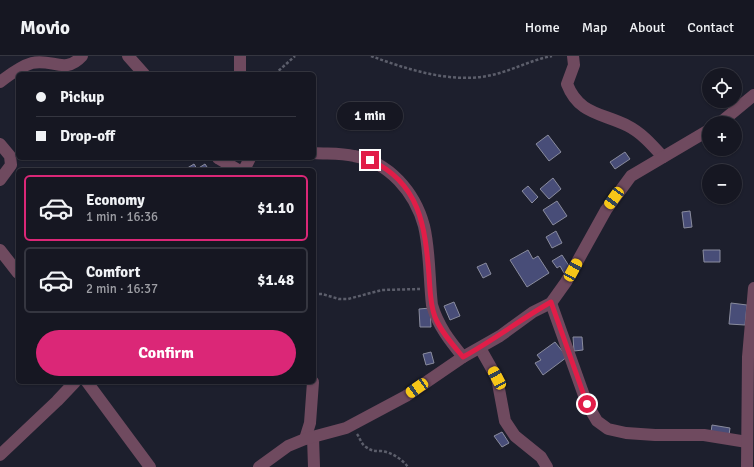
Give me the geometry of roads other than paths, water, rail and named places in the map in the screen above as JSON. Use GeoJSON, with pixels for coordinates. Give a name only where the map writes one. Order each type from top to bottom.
{"type":"FeatureCollection","features":[{"type":"Feature","properties":{"kind":"street"},"geometry":{"type":"LineString","coordinates":[[16,72],[31,63],[44,61],[59,66],[68,66],[82,56]]}},
{"type":"Feature","properties":{"kind":"street"},"geometry":{"type":"LineString","coordinates":[[128,56],[142,72]]}},
{"type":"Feature","properties":{"kind":"street"},"geometry":{"type":"LineString","coordinates":[[240,56],[240,72]]}},
{"type":"Feature","properties":{"kind":"street"},"geometry":{"type":"LineString","coordinates":[[573,56],[574,65],[567,84],[580,104],[602,117],[628,126],[643,136],[663,157]]}},
{"type":"Feature","properties":{"kind":"street"},"geometry":{"type":"LineString","coordinates":[[0,82],[16,72]]}},
{"type":"Feature","properties":{"kind":"street"},"geometry":{"type":"LineString","coordinates":[[728,116],[754,95]]}},
{"type":"Feature","properties":{"kind":"street"},"geometry":{"type":"LineString","coordinates":[[259,467],[288,446],[309,438],[346,428],[406,396],[463,357],[480,348],[533,312],[551,302],[566,282],[606,210],[631,176],[702,134]]}},
{"type":"Feature","properties":{"kind":"street"},"geometry":{"type":"LineString","coordinates":[[0,144],[10,156],[12,165],[0,180]]}},
{"type":"Feature","properties":{"kind":"street"},"geometry":{"type":"LineString","coordinates":[[316,153],[354,156],[370,160],[390,172],[409,193],[424,224],[430,289],[435,317],[443,331],[463,357]]}},
{"type":"Feature","properties":{"kind":"street"},"geometry":{"type":"LineString","coordinates":[[221,160],[235,168]]}},
{"type":"Feature","properties":{"kind":"street"},"geometry":{"type":"LineString","coordinates":[[0,250],[16,270]]}},
{"type":"Feature","properties":{"kind":"street"},"geometry":{"type":"LineString","coordinates":[[747,467],[748,357],[754,288]]}},
{"type":"Feature","properties":{"kind":"street"},"geometry":{"type":"LineString","coordinates":[[551,302],[587,404],[597,421],[608,429],[626,433],[655,435],[704,435],[747,442]]}},
{"type":"Feature","properties":{"kind":"street"},"geometry":{"type":"LineString","coordinates":[[480,348],[497,378],[506,421],[514,436],[541,457],[547,467]]}},
{"type":"Feature","properties":{"kind":"street"},"geometry":{"type":"LineString","coordinates":[[0,454],[73,384]]}},
{"type":"Feature","properties":{"kind":"street"},"geometry":{"type":"LineString","coordinates":[[88,384],[150,467]]}},
{"type":"Feature","properties":{"kind":"street"},"geometry":{"type":"LineString","coordinates":[[313,384],[309,438],[314,467]]}}]}
